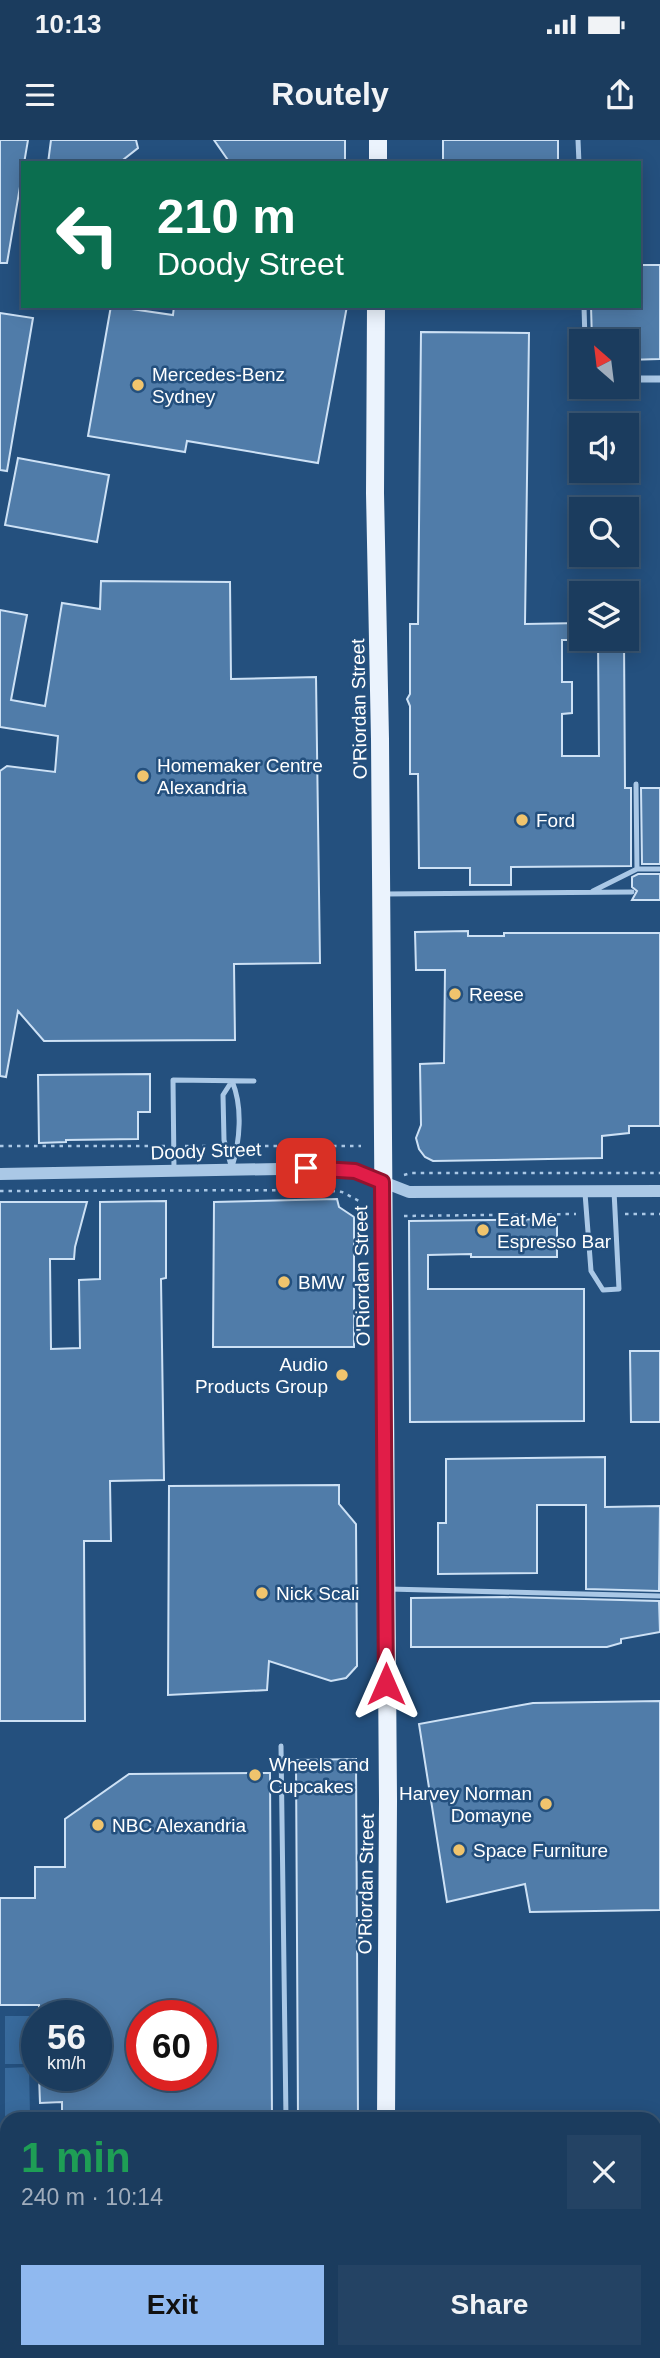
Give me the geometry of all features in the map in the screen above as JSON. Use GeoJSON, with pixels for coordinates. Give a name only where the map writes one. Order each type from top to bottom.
{"type":"FeatureCollection","features":[{"type":"Feature","properties":{"kind":"main road"},"geometry":{"type":"LineString","coordinates":[[378,140],[378,161]]}},
{"type":"Feature","properties":{"kind":"main road","name":"O'Riordan Street"},"geometry":{"type":"LineString","coordinates":[[376,308],[375,493],[382,894],[388,1801],[386,2112]]}},
{"type":"Feature","properties":{"kind":"street"},"geometry":{"type":"LineString","coordinates":[[639,379],[660,379]]}},
{"type":"Feature","properties":{"kind":"street","name":"Doody Street"},"geometry":{"type":"LineString","coordinates":[[0,1174],[330,1168],[355,1171],[409,1192],[660,1191]]}},
{"type":"Feature","properties":{"kind":"lane"},"geometry":{"type":"LineString","coordinates":[[578,140],[579,161]]}},
{"type":"Feature","properties":{"kind":"lane"},"geometry":{"type":"LineString","coordinates":[[584,308],[585,329]]}},
{"type":"Feature","properties":{"kind":"lane"},"geometry":{"type":"LineString","coordinates":[[636,784],[637,869]]}},
{"type":"Feature","properties":{"kind":"lane"},"geometry":{"type":"LineString","coordinates":[[590,892],[637,869],[660,869]]}},
{"type":"Feature","properties":{"kind":"lane"},"geometry":{"type":"LineString","coordinates":[[382,894],[632,892]]}},
{"type":"Feature","properties":{"kind":"lane"},"geometry":{"type":"LineString","coordinates":[[174,1171],[173,1080],[254,1081]]}},
{"type":"Feature","properties":{"kind":"lane"},"geometry":{"type":"LineString","coordinates":[[232,1081],[238,1095],[238,1146],[232,1169]]}},
{"type":"Feature","properties":{"kind":"lane"},"geometry":{"type":"LineString","coordinates":[[232,1081],[223,1095],[223,1140],[232,1169]]}},
{"type":"Feature","properties":{"kind":"lane"},"geometry":{"type":"LineString","coordinates":[[585,1191],[591,1271],[603,1290],[619,1289],[614,1191]]}},
{"type":"Feature","properties":{"kind":"lane"},"geometry":{"type":"LineString","coordinates":[[385,1588],[660,1596]]}},
{"type":"Feature","properties":{"kind":"lane"},"geometry":{"type":"LineString","coordinates":[[281,1746],[286,2112]]}},
{"type":"Feature","properties":{"kind":"path"},"geometry":{"type":"LineString","coordinates":[[404,1175],[411,1172],[660,1173]]}},
{"type":"Feature","properties":{"kind":"path","name":"Doody Street"},"geometry":{"type":"LineString","coordinates":[[0,1191],[323,1190],[342,1192],[361,1202]]}},
{"type":"Feature","properties":{"kind":"path"},"geometry":{"type":"LineString","coordinates":[[404,1216],[587,1214]]}},
{"type":"Feature","properties":{"kind":"path"},"geometry":{"type":"LineString","coordinates":[[615,1214],[660,1214]]}},
{"type":"Feature","properties":{"kind":"shaded area"},"geometry":{"type":"Polygon","coordinates":[[[5,2016],[21,2016],[21,2064],[5,2064],[5,2016]]]}},
{"type":"Feature","properties":{"kind":"shaded area"},"geometry":{"type":"Polygon","coordinates":[[[21,2067],[21,2091],[30,2091],[30,2112],[5,2112],[5,2068],[21,2067]]]}},
{"type":"Feature","properties":{"kind":"building"},"geometry":{"type":"Polygon","coordinates":[[[0,140],[28,140],[24,161],[21,161],[21,181],[7,263],[0,263],[0,140]]]}},
{"type":"Feature","properties":{"kind":"building"},"geometry":{"type":"Polygon","coordinates":[[[51,140],[136,140],[138,148],[122,161],[48,161],[51,140]]]}},
{"type":"Feature","properties":{"kind":"building"},"geometry":{"type":"Polygon","coordinates":[[[214,140],[345,140],[345,161],[229,161],[214,140]]]}},
{"type":"Feature","properties":{"kind":"building"},"geometry":{"type":"Polygon","coordinates":[[[443,140],[558,140],[558,161],[443,161],[443,140]]]}},
{"type":"Feature","properties":{"kind":"building"},"geometry":{"type":"Polygon","coordinates":[[[641,265],[660,265],[660,359],[639,360],[639,329],[592,329],[591,308],[641,308],[641,265]]]}},
{"type":"Feature","properties":{"kind":"building"},"geometry":{"type":"Polygon","coordinates":[[[111,308],[173,315],[174,308],[347,308],[318,463],[187,441],[185,452],[88,436],[111,308]]]}},
{"type":"Feature","properties":{"kind":"building"},"geometry":{"type":"Polygon","coordinates":[[[0,313],[33,318],[7,471],[0,470],[0,313]]]}},
{"type":"Feature","properties":{"kind":"building"},"geometry":{"type":"Polygon","coordinates":[[[421,332],[529,333],[525,624],[569,623],[569,640],[562,640],[562,682],[572,682],[572,713],[562,714],[562,756],[599,756],[598,651],[624,651],[625,788],[631,788],[631,866],[511,867],[511,885],[470,885],[470,868],[419,868],[418,774],[410,774],[410,706],[407,699],[410,694],[410,624],[418,624],[421,332]]]}},
{"type":"Feature","properties":{"kind":"building"},"geometry":{"type":"Polygon","coordinates":[[[18,458],[109,475],[97,542],[5,525],[18,458]]]}},
{"type":"Feature","properties":{"kind":"building","name":"Homemaker Centre Alexandria"},"geometry":{"type":"Polygon","coordinates":[[[101,581],[230,582],[231,679],[316,677],[320,963],[234,964],[235,1040],[44,1041],[18,1011],[6,1077],[0,1076],[0,771],[7,766],[55,772],[58,736],[0,727],[0,610],[27,615],[11,700],[45,706],[62,603],[100,609],[101,581]]]}},
{"type":"Feature","properties":{"kind":"building"},"geometry":{"type":"Polygon","coordinates":[[[641,788],[660,788],[660,864],[642,864],[641,788]]]}},
{"type":"Feature","properties":{"kind":"building"},"geometry":{"type":"Polygon","coordinates":[[[638,874],[660,874],[660,900],[632,900],[637,891],[632,887],[632,877],[638,874]]]}},
{"type":"Feature","properties":{"kind":"building"},"geometry":{"type":"Polygon","coordinates":[[[468,931],[468,936],[504,936],[504,933],[660,933],[660,1126],[629,1126],[629,1133],[602,1136],[602,1158],[433,1161],[425,1157],[416,1138],[421,1125],[420,1064],[444,1063],[445,970],[416,970],[415,932],[468,931]]]}},
{"type":"Feature","properties":{"kind":"building"},"geometry":{"type":"Polygon","coordinates":[[[150,1074],[150,1112],[138,1112],[138,1139],[39,1143],[38,1075],[150,1074]]]}},
{"type":"Feature","properties":{"kind":"building","name":"BMW"},"geometry":{"type":"Polygon","coordinates":[[[337,1199],[339,1207],[354,1217],[354,1347],[213,1347],[214,1202],[337,1199]]]}},
{"type":"Feature","properties":{"kind":"building"},"geometry":{"type":"Polygon","coordinates":[[[166,1201],[166,1278],[161,1279],[164,1480],[110,1481],[111,1541],[84,1541],[85,1721],[0,1721],[0,1202],[87,1202],[74,1259],[50,1259],[51,1349],[80,1348],[79,1280],[100,1279],[100,1202],[166,1201]]]}},
{"type":"Feature","properties":{"kind":"building"},"geometry":{"type":"Polygon","coordinates":[[[557,1219],[557,1257],[428,1255],[428,1289],[584,1289],[584,1421],[410,1422],[409,1221],[557,1219]]]}},
{"type":"Feature","properties":{"kind":"building"},"geometry":{"type":"Polygon","coordinates":[[[630,1351],[660,1351],[660,1422],[631,1422],[630,1351]]]}},
{"type":"Feature","properties":{"kind":"building"},"geometry":{"type":"Polygon","coordinates":[[[605,1457],[605,1507],[660,1506],[659,1591],[586,1589],[586,1505],[537,1505],[537,1573],[438,1574],[438,1523],[446,1523],[446,1459],[605,1457]]]}},
{"type":"Feature","properties":{"kind":"building","name":"Nick Scali"},"geometry":{"type":"Polygon","coordinates":[[[339,1485],[339,1504],[356,1524],[357,1666],[346,1678],[331,1681],[269,1661],[267,1690],[168,1695],[169,1486],[339,1485]]]}},
{"type":"Feature","properties":{"kind":"building"},"geometry":{"type":"Polygon","coordinates":[[[504,1597],[659,1601],[660,1632],[621,1639],[621,1643],[607,1647],[411,1647],[411,1598],[504,1597]]]}},
{"type":"Feature","properties":{"kind":"building","name":"Harvey Norman Domayne"},"geometry":{"type":"Polygon","coordinates":[[[660,1701],[660,1910],[530,1912],[525,1884],[447,1902],[419,1724],[533,1703],[660,1701]]]}},
{"type":"Feature","properties":{"kind":"building"},"geometry":{"type":"Polygon","coordinates":[[[356,1759],[358,2112],[298,2112],[296,1760],[356,1759]]]}},
{"type":"Feature","properties":{"kind":"building"},"geometry":{"type":"Polygon","coordinates":[[[270,1773],[272,2112],[62,2112],[62,2102],[40,2103],[40,2091],[112,2091],[112,2000],[21,2000],[21,2005],[0,2005],[0,1898],[35,1898],[35,1867],[65,1867],[65,1819],[129,1774],[270,1773]]]}},
{"type":"Feature","properties":{"kind":"place","name":"Mercedes-Benz Sydney"},"geometry":{"type":"Point","coordinates":[138,385]}},
{"type":"Feature","properties":{"kind":"place","name":"Homemaker Centre Alexandria"},"geometry":{"type":"Point","coordinates":[143,776]}},
{"type":"Feature","properties":{"kind":"place","name":"Ford"},"geometry":{"type":"Point","coordinates":[522,820]}},
{"type":"Feature","properties":{"kind":"place","name":"Reese"},"geometry":{"type":"Point","coordinates":[455,994]}},
{"type":"Feature","properties":{"kind":"place","name":"Eat Me Espresso Bar"},"geometry":{"type":"Point","coordinates":[483,1230]}},
{"type":"Feature","properties":{"kind":"place","name":"BMW"},"geometry":{"type":"Point","coordinates":[284,1282]}},
{"type":"Feature","properties":{"kind":"place","name":"Audio Products Group"},"geometry":{"type":"Point","coordinates":[342,1375]}},
{"type":"Feature","properties":{"kind":"place","name":"Nick Scali"},"geometry":{"type":"Point","coordinates":[262,1593]}},
{"type":"Feature","properties":{"kind":"place","name":"Wheels and Cupcakes"},"geometry":{"type":"Point","coordinates":[255,1775]}},
{"type":"Feature","properties":{"kind":"place","name":"Harvey Norman Domayne"},"geometry":{"type":"Point","coordinates":[546,1804]}},
{"type":"Feature","properties":{"kind":"place","name":"NBC Alexandria"},"geometry":{"type":"Point","coordinates":[98,1825]}},
{"type":"Feature","properties":{"kind":"place","name":"Space Furniture"},"geometry":{"type":"Point","coordinates":[459,1850]}},
{"type":"Feature","properties":{"kind":"route"},"geometry":{"type":"LineString","coordinates":[[306,1168],[355,1171],[382,1182],[386,1684]]}}]}
